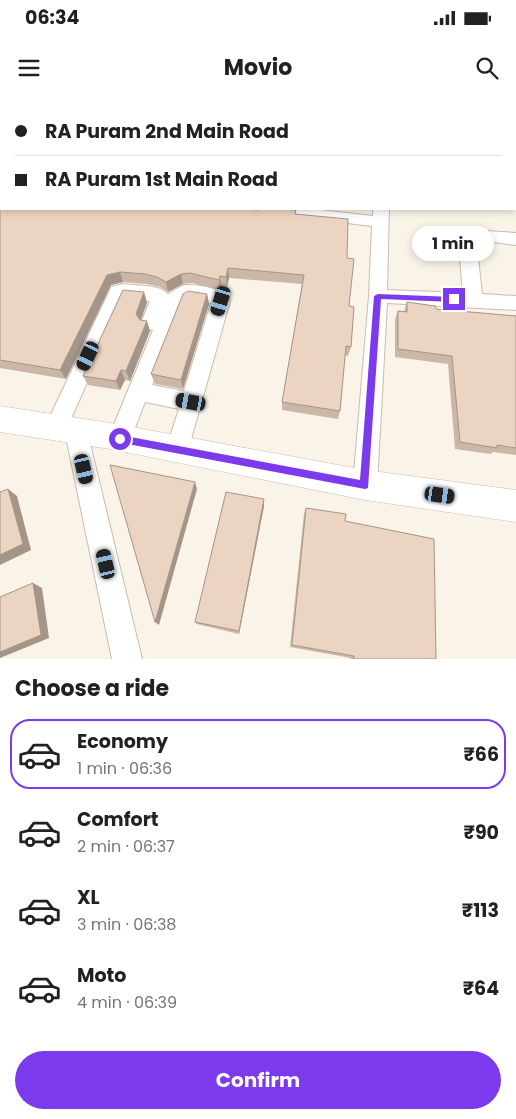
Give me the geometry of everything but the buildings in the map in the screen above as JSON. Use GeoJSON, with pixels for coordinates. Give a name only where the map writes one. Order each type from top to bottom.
{"type":"FeatureCollection","features":[{"type":"Feature","properties":{"kind":"main road"},"geometry":{"type":"LineString","coordinates":[[0,419],[178,449],[365,485],[516,506]]}},
{"type":"Feature","properties":{"kind":"street"},"geometry":{"type":"LineString","coordinates":[[289,210],[380,215],[378,296],[365,485]]}},
{"type":"Feature","properties":{"kind":"street"},"geometry":{"type":"LineString","coordinates":[[473,300],[468,248],[471,241],[479,237],[491,236],[516,239]]}},
{"type":"Feature","properties":{"kind":"street"},"geometry":{"type":"LineString","coordinates":[[115,438],[122,396],[161,298],[158,295],[118,292],[66,429],[127,659]]}},
{"type":"Feature","properties":{"kind":"street"},"geometry":{"type":"LineString","coordinates":[[115,438],[139,392],[175,299],[186,292],[216,296],[221,301],[178,449]]}},
{"type":"Feature","properties":{"kind":"street"},"geometry":{"type":"LineString","coordinates":[[378,296],[516,303]]}},
{"type":"Feature","properties":{"kind":"street"},"geometry":{"type":"LineString","coordinates":[[139,392],[191,402]]}},
{"type":"Feature","properties":{"kind":"route"},"geometry":{"type":"LineString","coordinates":[[120,439],[365,485],[378,296],[454,299]]}}]}
